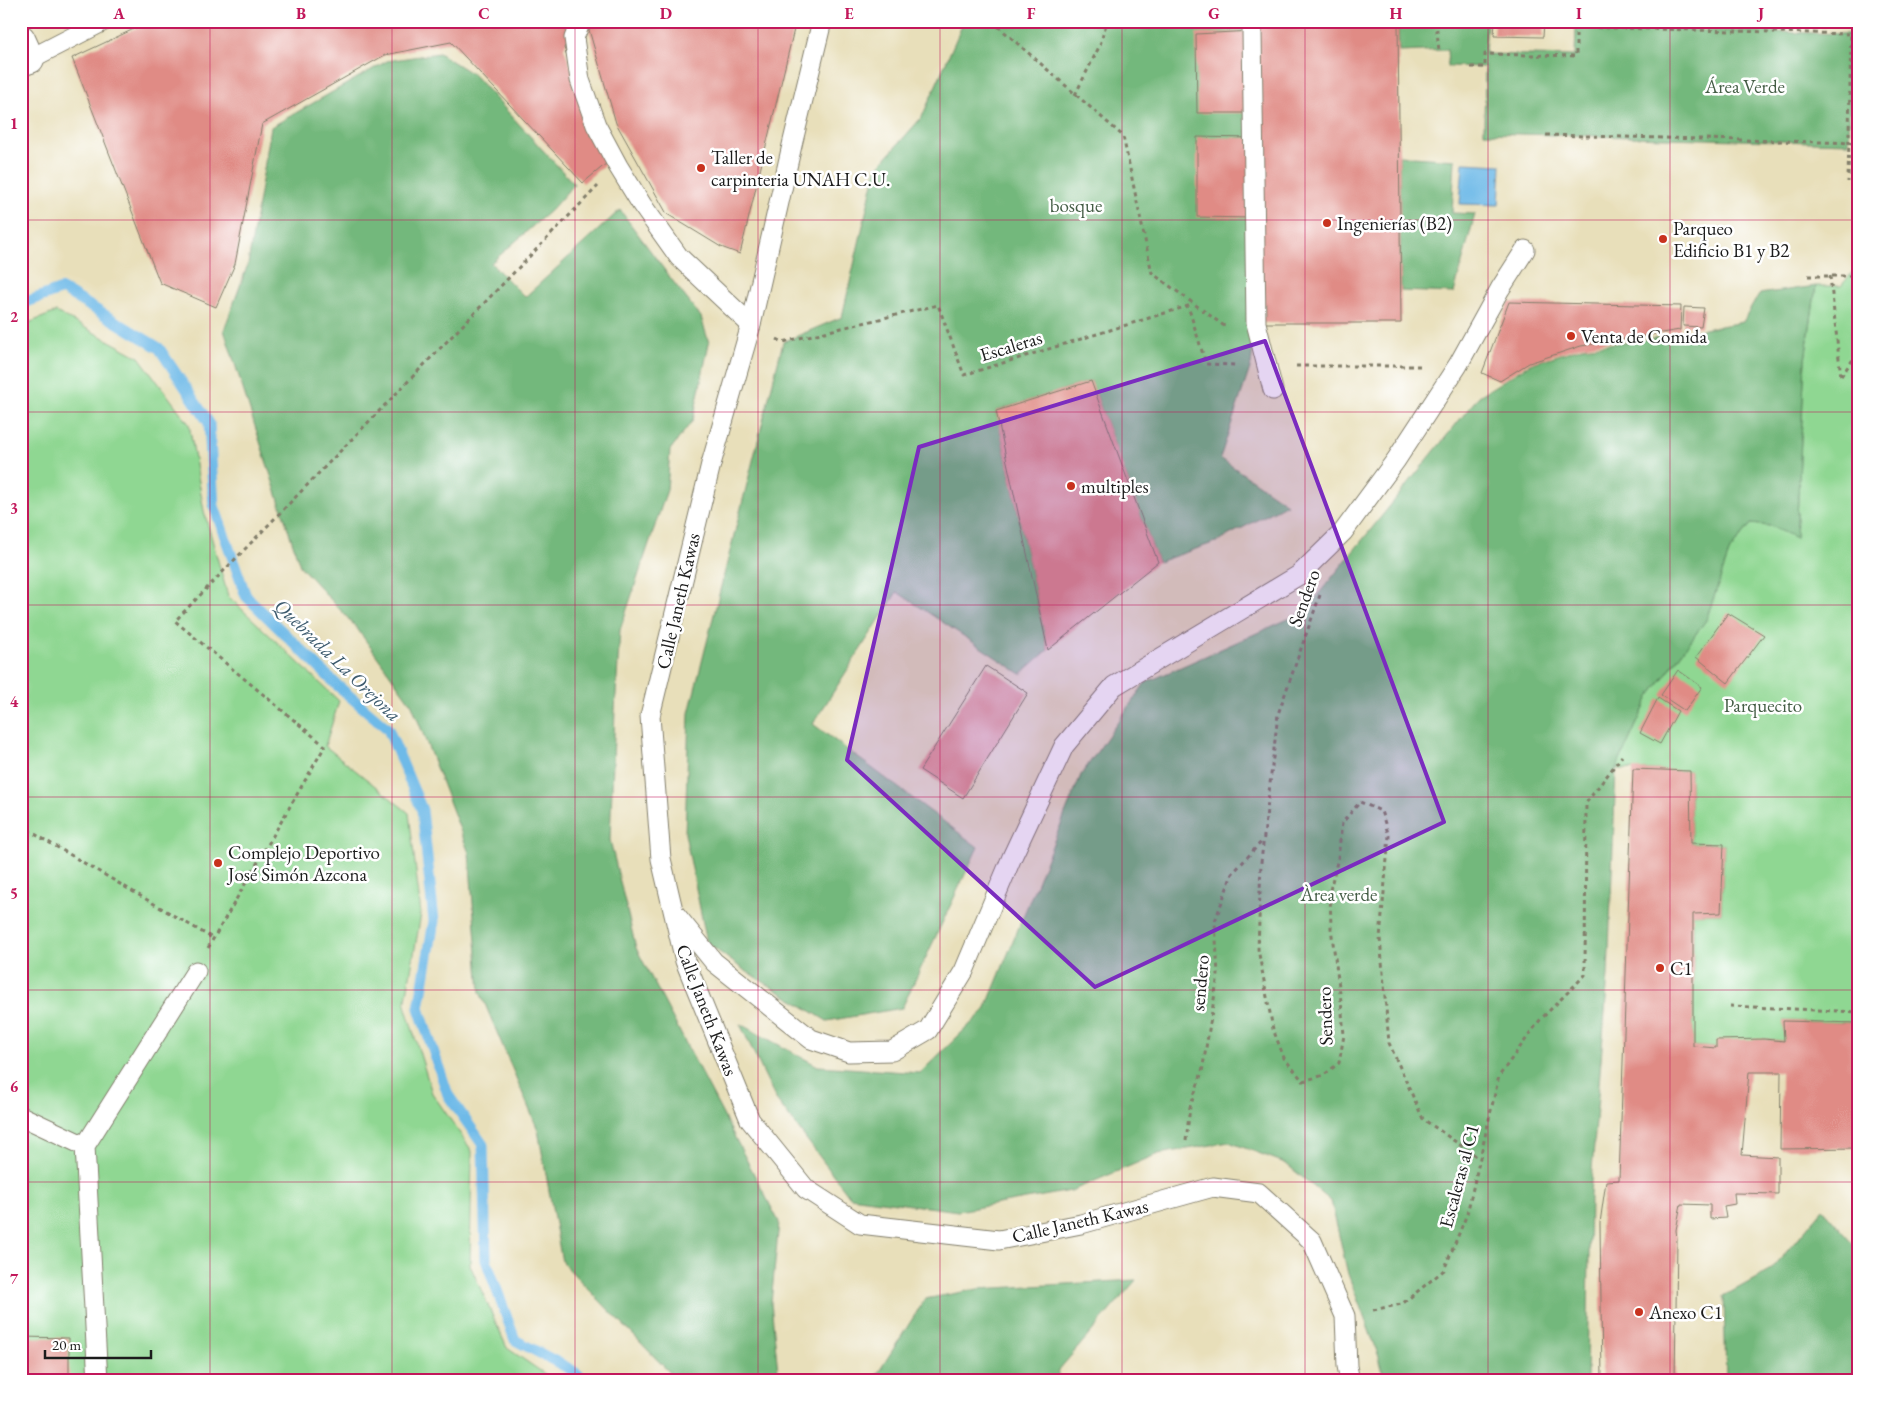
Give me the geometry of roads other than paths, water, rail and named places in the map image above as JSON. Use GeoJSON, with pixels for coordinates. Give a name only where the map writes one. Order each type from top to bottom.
{"type":"FeatureCollection","features":[{"type":"Feature","properties":{"kind":"lane"},"geometry":{"type":"LineString","coordinates":[[24,53],[104,21]]}},
{"type":"Feature","properties":{"kind":"lane"},"geometry":{"type":"LineString","coordinates":[[581,21],[574,38],[580,80],[596,125],[618,166],[642,205],[679,257],[751,325]]}},
{"type":"Feature","properties":{"kind":"lane","name":"Calle Janeth Kawas"},"geometry":{"type":"LineString","coordinates":[[822,21],[751,325],[711,464],[650,716],[661,859],[684,961],[750,1120],[806,1189],[860,1224],[999,1240],[1081,1224],[1213,1187],[1259,1193],[1312,1241],[1345,1316],[1346,1366],[1350,1381]]}},
{"type":"Feature","properties":{"kind":"lane"},"geometry":{"type":"LineString","coordinates":[[1252,32],[1258,365],[1273,390]]}},
{"type":"Feature","properties":{"kind":"lane"},"geometry":{"type":"LineString","coordinates":[[671,908],[714,962],[810,1039],[849,1052],[892,1051],[928,1030],[964,971],[1012,857],[1064,746],[1114,686],[1299,575],[1343,532],[1396,460],[1458,365],[1500,289],[1525,250]]}},
{"type":"Feature","properties":{"kind":"lane"},"geometry":{"type":"LineString","coordinates":[[98,1381],[85,1146],[196,971]]}},
{"type":"Feature","properties":{"kind":"lane"},"geometry":{"type":"LineString","coordinates":[[21,1116],[85,1146]]}},
{"type":"Feature","properties":{"kind":"water"},"geometry":{"type":"Polygon","coordinates":[[[1463,163],[1501,165],[1499,205],[1460,204],[1463,163]]]}},
{"type":"Feature","properties":{"kind":"waterway","name":"Quebrada La Orejona"},"geometry":{"type":"LineString","coordinates":[[21,304],[62,289],[159,348],[209,423],[214,506],[246,596],[338,686],[388,729],[422,810],[434,921],[419,1008],[448,1095],[483,1145],[486,1260],[515,1340],[570,1369],[587,1381]]}},
{"type":"Feature","properties":{"kind":"place","name":"Taller de carpinteria UNAH C.U."},"geometry":{"type":"Point","coordinates":[701,168]}},
{"type":"Feature","properties":{"kind":"place","name":"Ingenierías (B2)"},"geometry":{"type":"Point","coordinates":[1327,223]}},
{"type":"Feature","properties":{"kind":"place","name":"Parqueo Edificio B1 y B2"},"geometry":{"type":"Point","coordinates":[1663,239]}},
{"type":"Feature","properties":{"kind":"place","name":"Venta de Comida"},"geometry":{"type":"Point","coordinates":[1571,336]}},
{"type":"Feature","properties":{"kind":"place","name":"multiples"},"geometry":{"type":"Point","coordinates":[1071,486]}},
{"type":"Feature","properties":{"kind":"place","name":"Complejo Deportivo José Simón Azcona"},"geometry":{"type":"Point","coordinates":[218,863]}},
{"type":"Feature","properties":{"kind":"place","name":"C1"},"geometry":{"type":"Point","coordinates":[1660,968]}},
{"type":"Feature","properties":{"kind":"place","name":"Anexo C1"},"geometry":{"type":"Point","coordinates":[1639,1312]}},
{"type":"Feature","properties":{"kind":"park label","name":"Área Verde"},"geometry":{"type":"Point","coordinates":[1745,86]}},
{"type":"Feature","properties":{"kind":"park label","name":"bosque"},"geometry":{"type":"Point","coordinates":[1076,205]}},
{"type":"Feature","properties":{"kind":"park label","name":"Parquecito"},"geometry":{"type":"Point","coordinates":[1763,705]}},
{"type":"Feature","properties":{"kind":"park label","name":"Àrea verde"},"geometry":{"type":"Point","coordinates":[1339,894]}}]}
